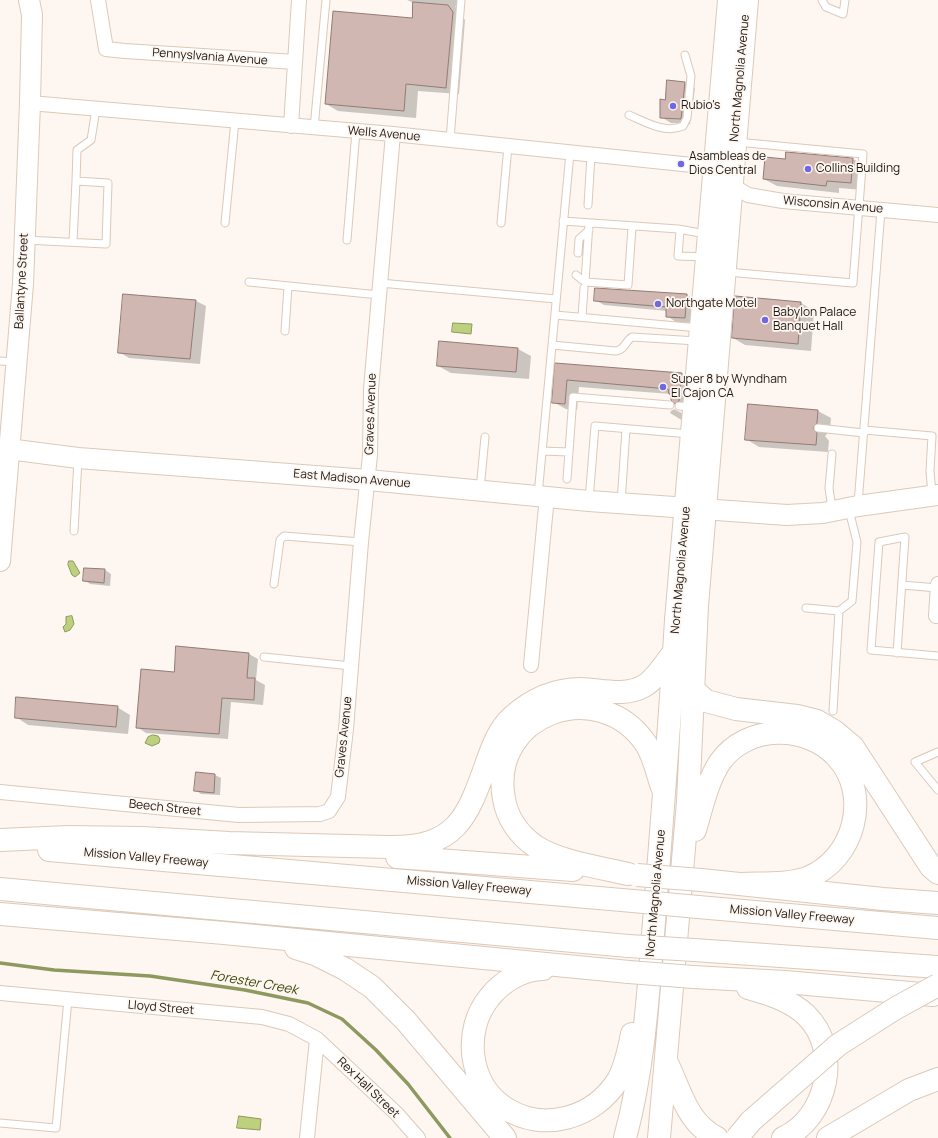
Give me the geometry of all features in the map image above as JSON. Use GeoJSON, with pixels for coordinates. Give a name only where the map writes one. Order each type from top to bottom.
{"type":"FeatureCollection","features":[{"type":"Feature","properties":{"kind":"main road","name":"North Magnolia Avenue"},"geometry":{"type":"LineString","coordinates":[[625,1138],[638,1080],[646,1010],[665,794],[676,620],[695,509],[724,271],[723,179],[729,0]]}},
{"type":"Feature","properties":{"kind":"main road","name":"North Magnolia Avenue"},"geometry":{"type":"LineString","coordinates":[[659,1138],[688,802],[693,689],[695,509],[692,434],[687,406],[700,335],[708,234],[735,142],[747,0]]}},
{"type":"Feature","properties":{"kind":"main road"},"geometry":{"type":"LineString","coordinates":[[0,840],[90,837],[229,843],[410,847],[428,844],[444,836],[458,824],[468,812],[494,742],[502,729],[518,712],[541,698],[567,690],[580,689],[621,692],[634,690],[653,678],[674,652]]}},
{"type":"Feature","properties":{"kind":"main road"},"geometry":{"type":"LineString","coordinates":[[693,689],[706,701],[736,709],[797,716],[817,721],[834,730],[853,747],[931,867],[938,873]]}},
{"type":"Feature","properties":{"kind":"main road"},"geometry":{"type":"LineString","coordinates":[[632,875],[546,853],[523,836],[507,814],[503,797],[502,778],[508,754],[522,732],[542,717],[554,711],[567,708],[596,709],[622,719],[636,732],[650,752],[665,794]]}},
{"type":"Feature","properties":{"kind":"main road"},"geometry":{"type":"LineString","coordinates":[[683,867],[709,783],[721,761],[735,748],[750,738],[769,733],[785,732],[802,736],[820,744],[837,757],[846,769],[852,782],[856,812],[855,822],[844,847],[835,860],[822,870],[807,878],[789,882],[741,884]]}},
{"type":"Feature","properties":{"kind":"main road"},"geometry":{"type":"LineString","coordinates":[[229,843],[701,880],[883,899],[938,903]]}},
{"type":"Feature","properties":{"kind":"main road","name":"Mission Valley Freeway"},"geometry":{"type":"LineString","coordinates":[[0,846],[938,928]]}},
{"type":"Feature","properties":{"kind":"main road"},"geometry":{"type":"LineString","coordinates":[[0,889],[628,946],[938,968]]}},
{"type":"Feature","properties":{"kind":"main road"},"geometry":{"type":"LineString","coordinates":[[0,914],[224,933],[714,980],[785,982],[938,995]]}},
{"type":"Feature","properties":{"kind":"main road"},"geometry":{"type":"LineString","coordinates":[[224,933],[289,946],[315,954],[345,969],[372,987],[406,1021],[505,1138]]}},
{"type":"Feature","properties":{"kind":"main road"},"geometry":{"type":"LineString","coordinates":[[596,969],[538,969],[524,972],[507,981],[494,991],[485,1002],[477,1016],[473,1032],[473,1056],[476,1069],[484,1084],[504,1107],[519,1115],[536,1120],[556,1121],[576,1115],[593,1107],[606,1095],[618,1079],[626,1061],[632,1033],[646,1010]]}},
{"type":"Feature","properties":{"kind":"main road"},"geometry":{"type":"LineString","coordinates":[[714,980],[781,998],[797,1007],[808,1017],[818,1033],[826,1061],[824,1091],[818,1105],[810,1117],[799,1128],[783,1138]]}},
{"type":"Feature","properties":{"kind":"main road"},"geometry":{"type":"LineString","coordinates":[[736,1138],[751,1121],[838,1045],[896,1008],[938,985]]}},
{"type":"Feature","properties":{"kind":"main road"},"geometry":{"type":"LineString","coordinates":[[666,1061],[677,1083],[680,1096],[688,1112],[704,1129],[717,1138]]}},
{"type":"Feature","properties":{"kind":"main road"},"geometry":{"type":"LineString","coordinates":[[835,1134],[909,1090],[938,1079]]}},
{"type":"Feature","properties":{"kind":"street","name":"Ballantyne Street"},"geometry":{"type":"LineString","coordinates":[[0,561],[8,361],[25,240],[32,15],[29,0]]}},
{"type":"Feature","properties":{"kind":"street","name":"Pennyslvania Avenue"},"geometry":{"type":"LineString","coordinates":[[98,0],[106,49],[125,52],[295,62]]}},
{"type":"Feature","properties":{"kind":"street"},"geometry":{"type":"LineString","coordinates":[[291,126],[299,0]]}},
{"type":"Feature","properties":{"kind":"street","name":"Wells Avenue"},"geometry":{"type":"LineString","coordinates":[[30,103],[393,134],[702,166],[723,179]]}},
{"type":"Feature","properties":{"kind":"street","name":"Graves Avenue"},"geometry":{"type":"LineString","coordinates":[[329,811],[338,797],[346,729],[361,542],[368,480],[371,388],[393,134]]}},
{"type":"Feature","properties":{"kind":"street","name":"Wisconsin Avenue"},"geometry":{"type":"LineString","coordinates":[[723,179],[748,195],[783,201],[938,215]]}},
{"type":"Feature","properties":{"kind":"street","name":"East Madison Avenue"},"geometry":{"type":"LineString","coordinates":[[5,449],[78,458],[368,480],[589,501],[787,515],[935,496]]}},
{"type":"Feature","properties":{"kind":"street"},"geometry":{"type":"LineString","coordinates":[[531,665],[542,496]]}},
{"type":"Feature","properties":{"kind":"street"},"geometry":{"type":"LineString","coordinates":[[937,618],[938,584]]}},
{"type":"Feature","properties":{"kind":"street","name":"Beech Street"},"geometry":{"type":"LineString","coordinates":[[0,792],[239,815],[320,814],[329,811]]}},
{"type":"Feature","properties":{"kind":"street","name":"Lloyd Street"},"geometry":{"type":"LineString","coordinates":[[0,993],[262,1017],[289,1024],[317,1038]]}},
{"type":"Feature","properties":{"kind":"street"},"geometry":{"type":"LineString","coordinates":[[307,1138],[317,1038]]}},
{"type":"Feature","properties":{"kind":"street","name":"Rex Hall Street"},"geometry":{"type":"LineString","coordinates":[[317,1038],[396,1114],[418,1138]]}},
{"type":"Feature","properties":{"kind":"lane"},"geometry":{"type":"LineString","coordinates":[[314,128],[326,0]]}},
{"type":"Feature","properties":{"kind":"lane"},"geometry":{"type":"LineString","coordinates":[[450,140],[461,0]]}},
{"type":"Feature","properties":{"kind":"lane"},"geometry":{"type":"LineString","coordinates":[[822,0],[826,7],[843,14],[844,0]]}},
{"type":"Feature","properties":{"kind":"lane"},"geometry":{"type":"LineString","coordinates":[[629,115],[657,127],[677,128],[683,126],[687,118],[691,76],[685,55]]}},
{"type":"Feature","properties":{"kind":"lane"},"geometry":{"type":"LineString","coordinates":[[73,242],[77,150],[92,140],[96,109]]}},
{"type":"Feature","properties":{"kind":"lane"},"geometry":{"type":"LineString","coordinates":[[224,223],[235,121]]}},
{"type":"Feature","properties":{"kind":"lane"},"geometry":{"type":"LineString","coordinates":[[347,240],[356,131]]}},
{"type":"Feature","properties":{"kind":"lane"},"geometry":{"type":"LineString","coordinates":[[724,271],[853,283],[863,154],[735,142]]}},
{"type":"Feature","properties":{"kind":"lane"},"geometry":{"type":"LineString","coordinates":[[501,223],[508,146]]}},
{"type":"Feature","properties":{"kind":"lane"},"geometry":{"type":"LineString","coordinates":[[542,496],[542,450],[570,153]]}},
{"type":"Feature","properties":{"kind":"lane"},"geometry":{"type":"LineString","coordinates":[[588,206],[592,155]]}},
{"type":"Feature","properties":{"kind":"lane"},"geometry":{"type":"LineString","coordinates":[[25,240],[106,244],[108,183],[76,182]]}},
{"type":"Feature","properties":{"kind":"lane"},"geometry":{"type":"LineString","coordinates":[[846,508],[864,431],[881,210]]}},
{"type":"Feature","properties":{"kind":"lane"},"geometry":{"type":"LineString","coordinates":[[563,221],[589,227],[632,227],[680,230],[708,234]]}},
{"type":"Feature","properties":{"kind":"lane"},"geometry":{"type":"LineString","coordinates":[[578,252],[579,239],[589,227]]}},
{"type":"Feature","properties":{"kind":"lane"},"geometry":{"type":"LineString","coordinates":[[582,317],[589,227]]}},
{"type":"Feature","properties":{"kind":"lane"},"geometry":{"type":"LineString","coordinates":[[576,275],[585,285],[628,285],[632,227]]}},
{"type":"Feature","properties":{"kind":"lane"},"geometry":{"type":"LineString","coordinates":[[680,230],[678,256],[707,257]]}},
{"type":"Feature","properties":{"kind":"lane"},"geometry":{"type":"LineString","coordinates":[[249,282],[288,286],[380,289],[556,299]]}},
{"type":"Feature","properties":{"kind":"lane"},"geometry":{"type":"LineString","coordinates":[[285,332],[288,286]]}},
{"type":"Feature","properties":{"kind":"lane"},"geometry":{"type":"LineString","coordinates":[[555,315],[582,317],[700,335]]}},
{"type":"Feature","properties":{"kind":"lane"},"geometry":{"type":"LineString","coordinates":[[552,345],[616,351],[622,349],[628,339],[632,337],[700,335]]}},
{"type":"Feature","properties":{"kind":"lane"},"geometry":{"type":"LineString","coordinates":[[567,478],[573,397],[670,405]]}},
{"type":"Feature","properties":{"kind":"lane"},"geometry":{"type":"LineString","coordinates":[[589,501],[595,426],[692,434]]}},
{"type":"Feature","properties":{"kind":"lane"},"geometry":{"type":"LineString","coordinates":[[818,428],[932,436],[930,471],[935,496]]}},
{"type":"Feature","properties":{"kind":"lane"},"geometry":{"type":"LineString","coordinates":[[621,503],[626,429]]}},
{"type":"Feature","properties":{"kind":"lane"},"geometry":{"type":"LineString","coordinates":[[480,490],[485,437]]}},
{"type":"Feature","properties":{"kind":"lane"},"geometry":{"type":"LineString","coordinates":[[542,450],[569,452]]}},
{"type":"Feature","properties":{"kind":"lane"},"geometry":{"type":"LineString","coordinates":[[806,608],[840,611],[849,604],[852,597],[857,537],[846,508],[829,488],[832,454]]}},
{"type":"Feature","properties":{"kind":"lane"},"geometry":{"type":"LineString","coordinates":[[74,531],[79,474],[78,458]]}},
{"type":"Feature","properties":{"kind":"lane"},"geometry":{"type":"LineString","coordinates":[[274,584],[280,540],[284,536],[361,542]]}},
{"type":"Feature","properties":{"kind":"lane"},"geometry":{"type":"LineString","coordinates":[[896,652],[905,537],[879,542],[871,650],[938,656]]}},
{"type":"Feature","properties":{"kind":"lane"},"geometry":{"type":"LineString","coordinates":[[902,585],[938,588]]}},
{"type":"Feature","properties":{"kind":"lane"},"geometry":{"type":"LineString","coordinates":[[833,711],[840,611]]}},
{"type":"Feature","properties":{"kind":"lane"},"geometry":{"type":"LineString","coordinates":[[264,657],[351,666]]}},
{"type":"Feature","properties":{"kind":"lane"},"geometry":{"type":"LineString","coordinates":[[938,752],[915,762],[938,790]]}},
{"type":"Feature","properties":{"kind":"lane"},"geometry":{"type":"LineString","coordinates":[[0,1123],[56,1128],[68,999]]}},
{"type":"Feature","properties":{"kind":"shaded area"},"geometry":{"type":"Polygon","coordinates":[[[453,323],[472,324],[471,334],[452,332],[453,323]]]}},
{"type":"Feature","properties":{"kind":"shaded area"},"geometry":{"type":"Polygon","coordinates":[[[69,561],[73,561],[80,573],[75,577],[72,575],[68,565],[69,561]]]}},
{"type":"Feature","properties":{"kind":"shaded area"},"geometry":{"type":"Polygon","coordinates":[[[72,616],[74,624],[70,630],[65,632],[63,627],[66,624],[66,617],[72,616]]]}},
{"type":"Feature","properties":{"kind":"shaded area"},"geometry":{"type":"Polygon","coordinates":[[[153,735],[158,736],[160,739],[159,743],[152,746],[145,743],[148,737],[153,735]]]}},
{"type":"Feature","properties":{"kind":"shaded area"},"geometry":{"type":"Polygon","coordinates":[[[239,1116],[261,1119],[260,1130],[237,1128],[239,1116]]]}},
{"type":"Feature","properties":{"kind":"building"},"geometry":{"type":"Polygon","coordinates":[[[413,2],[448,5],[453,12],[446,88],[406,84],[404,111],[325,104],[333,11],[412,18],[413,2]]]}},
{"type":"Feature","properties":{"kind":"building"},"geometry":{"type":"Polygon","coordinates":[[[667,80],[685,82],[681,119],[660,118],[660,99],[665,100],[667,80]]]}},
{"type":"Feature","properties":{"kind":"building","name":"Collins Building"},"geometry":{"type":"Polygon","coordinates":[[[786,152],[853,158],[851,183],[827,181],[826,186],[763,179],[765,157],[785,159],[786,152]]]}},
{"type":"Feature","properties":{"kind":"building","name":"Northgate Motel"},"geometry":{"type":"Polygon","coordinates":[[[595,288],[687,294],[685,318],[666,317],[666,307],[594,301],[595,288]]]}},
{"type":"Feature","properties":{"kind":"building"},"geometry":{"type":"Polygon","coordinates":[[[123,294],[196,300],[190,359],[118,353],[123,294]]]}},
{"type":"Feature","properties":{"kind":"building","name":"Babylon Palace Banquet Hall"},"geometry":{"type":"Polygon","coordinates":[[[735,296],[801,302],[798,344],[732,338],[735,296]]]}},
{"type":"Feature","properties":{"kind":"building"},"geometry":{"type":"Polygon","coordinates":[[[439,341],[518,348],[516,372],[437,366],[439,341]]]}},
{"type":"Feature","properties":{"kind":"building","name":"Super 8 by Wyndham El Cajon CA"},"geometry":{"type":"Polygon","coordinates":[[[555,363],[682,373],[679,401],[675,404],[671,400],[671,395],[669,394],[668,389],[567,380],[565,404],[552,403],[555,363]]]}},
{"type":"Feature","properties":{"kind":"building"},"geometry":{"type":"Polygon","coordinates":[[[748,404],[818,410],[817,423],[813,428],[817,433],[816,445],[745,440],[748,404]]]}},
{"type":"Feature","properties":{"kind":"building"},"geometry":{"type":"Polygon","coordinates":[[[84,568],[105,569],[104,583],[83,581],[84,568]]]}},
{"type":"Feature","properties":{"kind":"building"},"geometry":{"type":"Polygon","coordinates":[[[176,646],[249,653],[247,678],[255,678],[254,700],[222,698],[219,734],[136,728],[141,669],[174,672],[176,646]]]}},
{"type":"Feature","properties":{"kind":"building"},"geometry":{"type":"Polygon","coordinates":[[[16,697],[118,706],[116,727],[15,718],[16,697]]]}},
{"type":"Feature","properties":{"kind":"building"},"geometry":{"type":"Polygon","coordinates":[[[196,772],[215,774],[214,793],[194,791],[196,772]]]}},
{"type":"Feature","properties":{"kind":"waterway","name":"Forester Creek"},"geometry":{"type":"LineString","coordinates":[[0,963],[54,970],[150,976],[245,990],[308,1003],[342,1019],[376,1050],[408,1084],[450,1138]]}},
{"type":"Feature","properties":{"kind":"place","name":"Rubio's"},"geometry":{"type":"Point","coordinates":[673,106]}},
{"type":"Feature","properties":{"kind":"place","name":"Asambleas de Dios Central"},"geometry":{"type":"Point","coordinates":[681,164]}},
{"type":"Feature","properties":{"kind":"place","name":"Collins Building"},"geometry":{"type":"Point","coordinates":[808,169]}},
{"type":"Feature","properties":{"kind":"place","name":"Northgate Motel"},"geometry":{"type":"Point","coordinates":[658,304]}},
{"type":"Feature","properties":{"kind":"place","name":"Babylon Palace Banquet Hall"},"geometry":{"type":"Point","coordinates":[765,320]}},
{"type":"Feature","properties":{"kind":"place","name":"Super 8 by Wyndham El Cajon CA"},"geometry":{"type":"Point","coordinates":[663,387]}}]}
